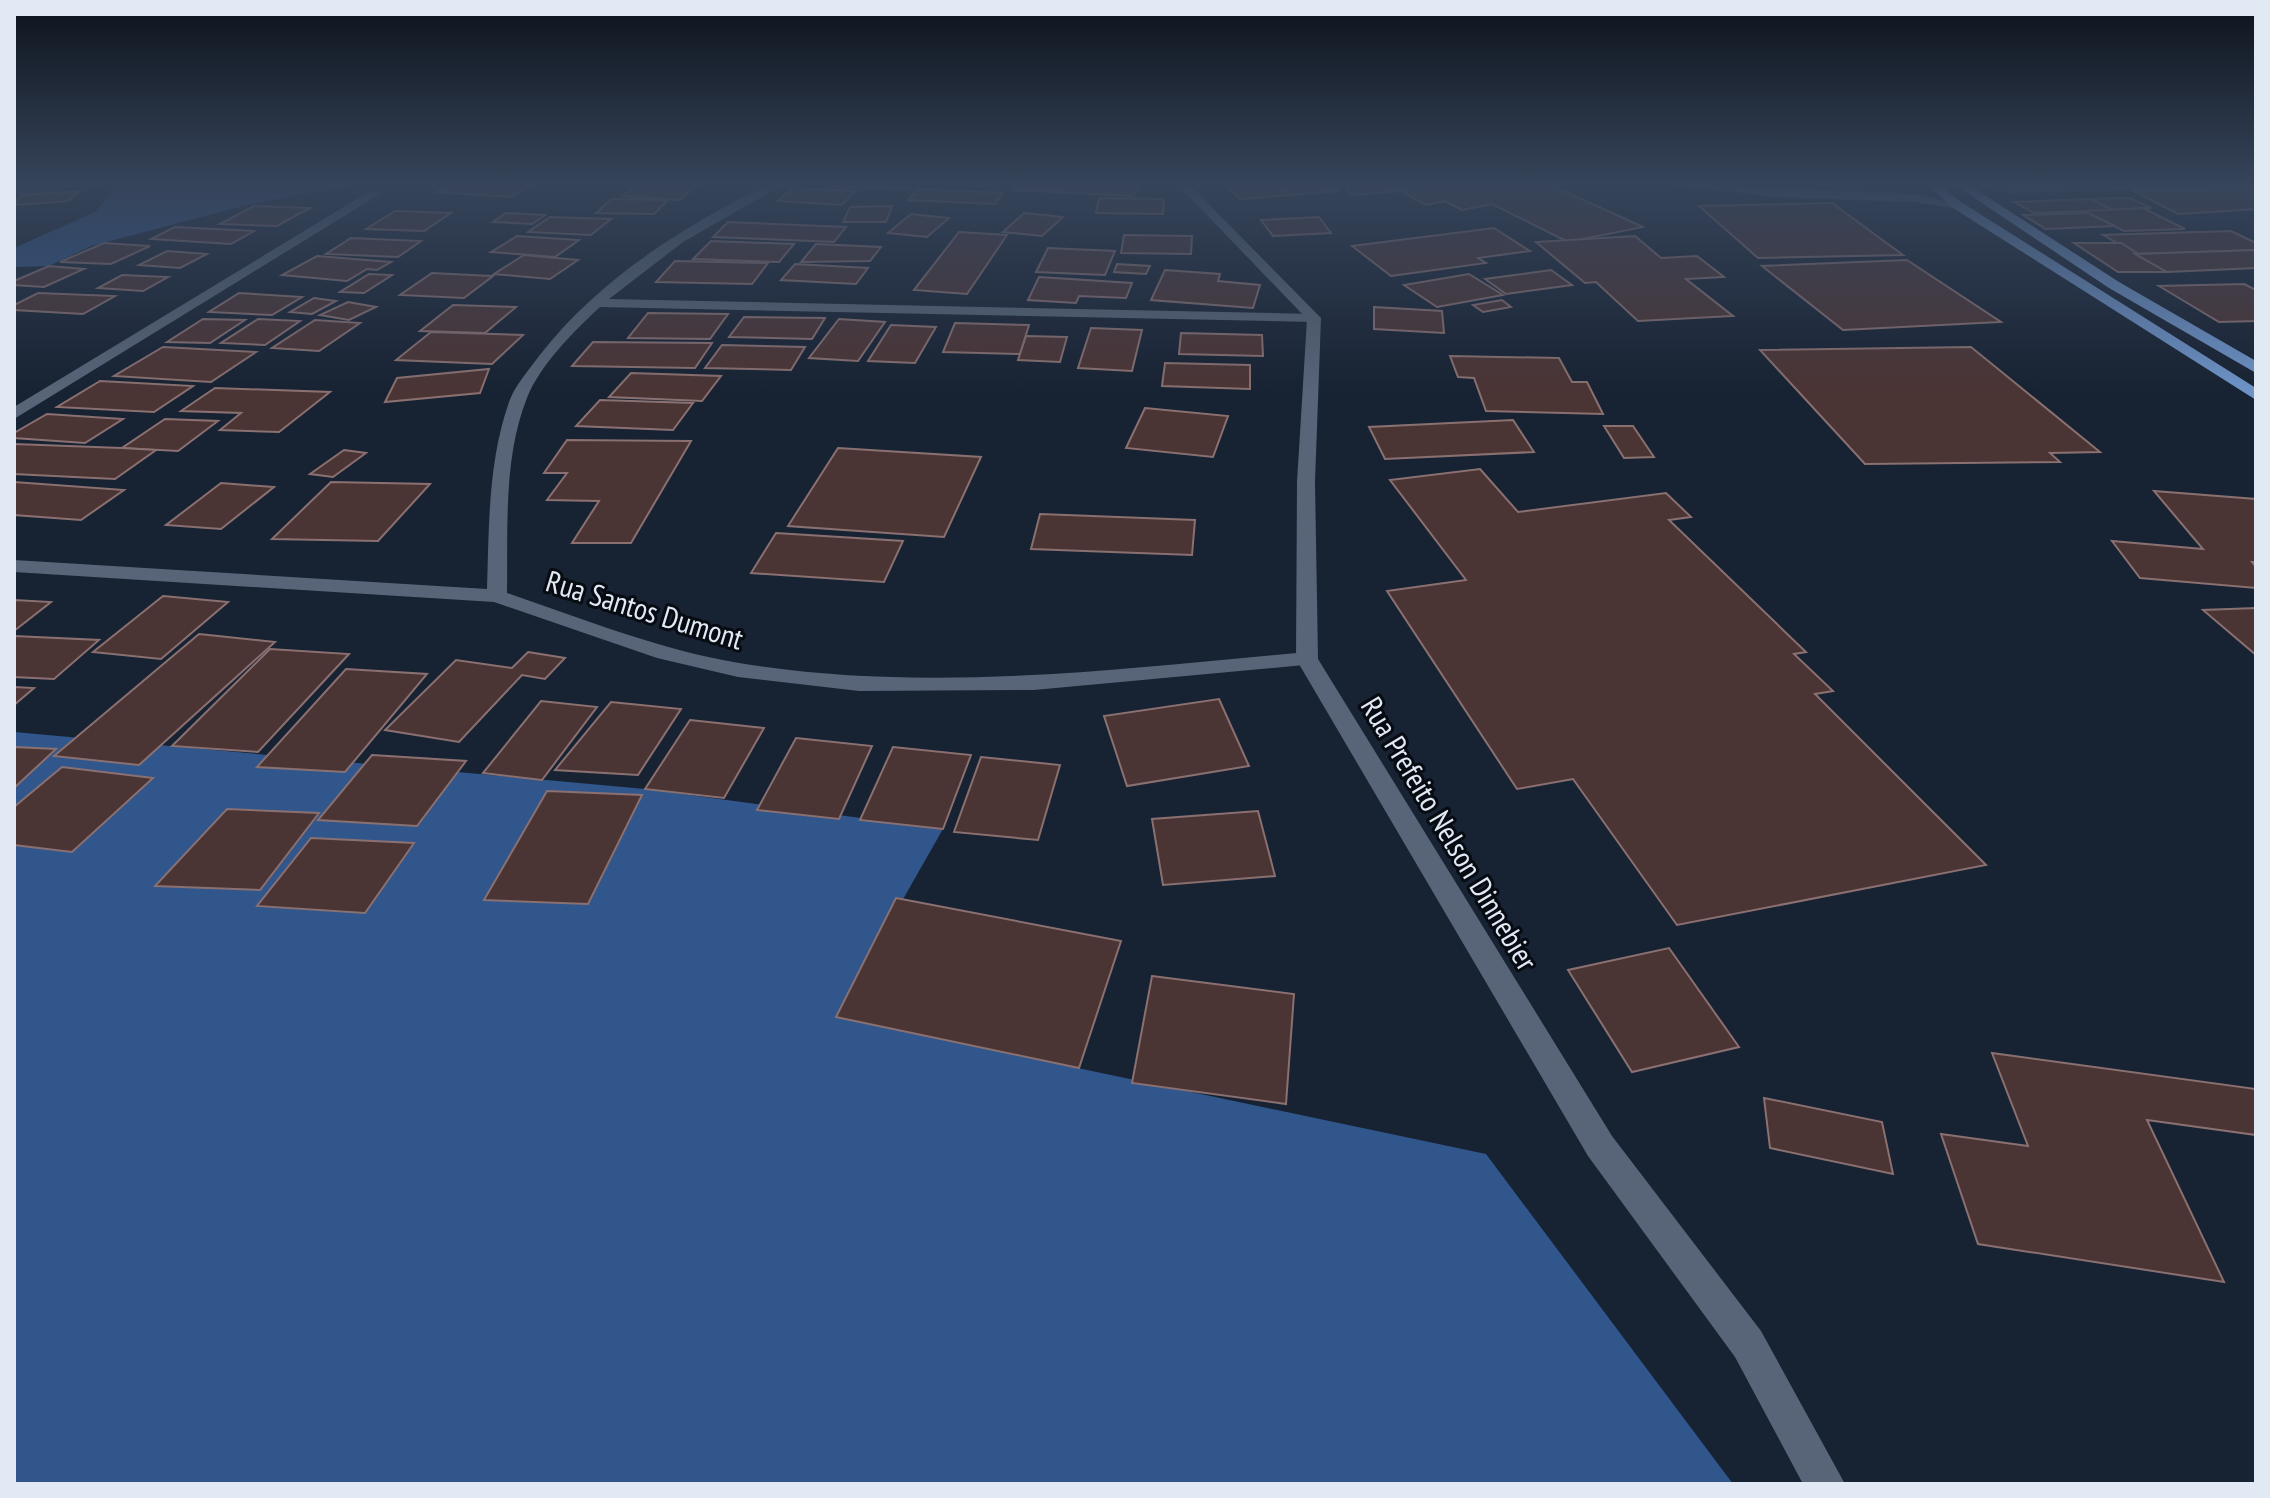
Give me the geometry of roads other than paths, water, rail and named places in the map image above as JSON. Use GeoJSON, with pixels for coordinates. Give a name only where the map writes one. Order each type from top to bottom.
{"type":"FeatureCollection","features":[{"type":"Feature","properties":{"kind":"main road"},"geometry":{"type":"LineString","coordinates":[[2034,253],[2256,395]]}},
{"type":"Feature","properties":{"kind":"main road"},"geometry":{"type":"LineString","coordinates":[[2065,253],[2256,368]]}},
{"type":"Feature","properties":{"kind":"street"},"geometry":{"type":"LineString","coordinates":[[14,414],[278,253]]}},
{"type":"Feature","properties":{"kind":"street"},"geometry":{"type":"LineString","coordinates":[[497,596],[500,464],[518,398],[549,351],[593,303],[664,253]]}},
{"type":"Feature","properties":{"kind":"street"},"geometry":{"type":"LineString","coordinates":[[1250,253],[1314,318],[1306,482],[1307,659]]}},
{"type":"Feature","properties":{"kind":"street"},"geometry":{"type":"LineString","coordinates":[[593,303],[1314,318]]}},
{"type":"Feature","properties":{"kind":"street","name":"Rua Santos Dumont"},"geometry":{"type":"LineString","coordinates":[[14,566],[497,596],[671,654],[738,670],[859,684],[1034,683],[1307,659]]}},
{"type":"Feature","properties":{"kind":"street","name":"Rua Prefeito Nelson Dinnebier"},"geometry":{"type":"LineString","coordinates":[[1307,659],[1600,1146],[1748,1344],[1825,1484]]}}]}
